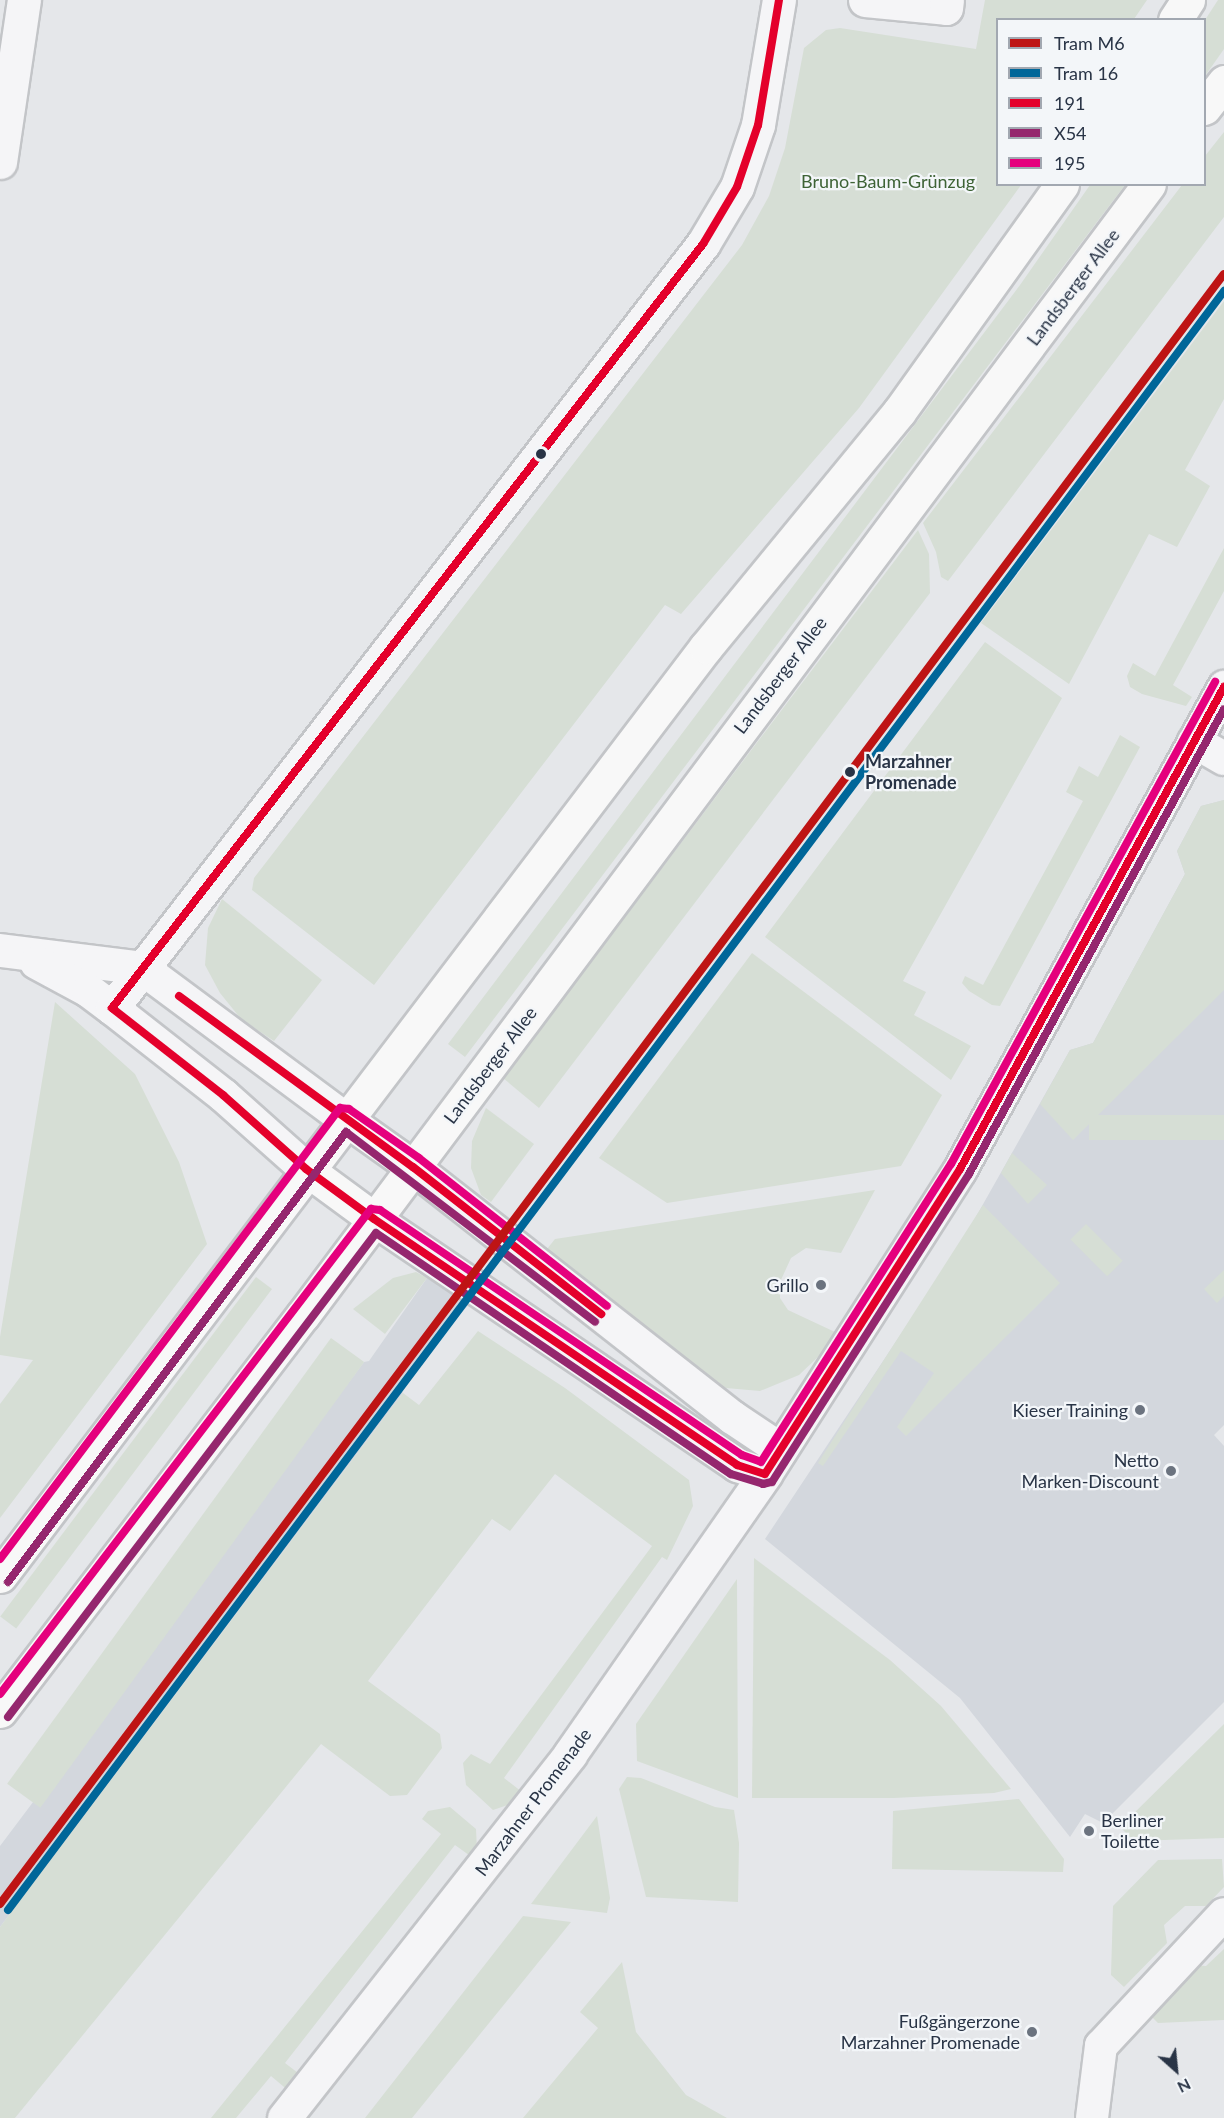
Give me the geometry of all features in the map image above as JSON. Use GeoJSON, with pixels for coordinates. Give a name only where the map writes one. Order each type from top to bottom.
{"type":"FeatureCollection","features":[{"type":"Feature","properties":{"kind":"main road"},"geometry":{"type":"LineString","coordinates":[[1176,18],[1188,0]]}},
{"type":"Feature","properties":{"kind":"main road"},"geometry":{"type":"LineString","coordinates":[[1206,105],[1224,82]]}},
{"type":"Feature","properties":{"kind":"main road"},"geometry":{"type":"LineString","coordinates":[[0,1576],[344,1118],[706,647],[899,412],[1061,186]]}},
{"type":"Feature","properties":{"kind":"main road","name":"Landsberger Allee"},"geometry":{"type":"LineString","coordinates":[[0,1711],[374,1219],[1148,186]]}},
{"type":"Feature","properties":{"kind":"main road"},"geometry":{"type":"LineString","coordinates":[[344,1118],[413,1167]]}},
{"type":"Feature","properties":{"kind":"main road"},"geometry":{"type":"LineString","coordinates":[[306,1169],[374,1219]]}},
{"type":"Feature","properties":{"kind":"street"},"geometry":{"type":"LineString","coordinates":[[0,162],[24,0]]}},
{"type":"Feature","properties":{"kind":"street"},"geometry":{"type":"LineString","coordinates":[[112,1008],[703,244],[737,187],[758,125],[779,0]]}},
{"type":"Feature","properties":{"kind":"street"},"geometry":{"type":"LineString","coordinates":[[865,0],[946,8],[947,0]]}},
{"type":"Feature","properties":{"kind":"street","name":"Marzahner Promenade"},"geometry":{"type":"LineString","coordinates":[[284,2118],[556,1773],[686,1593],[773,1462],[960,1170],[1224,687]]}},
{"type":"Feature","properties":{"kind":"street"},"geometry":{"type":"LineString","coordinates":[[1194,741],[1224,758]]}},
{"type":"Feature","properties":{"kind":"street"},"geometry":{"type":"LineString","coordinates":[[8,951],[142,968],[344,1118]]}},
{"type":"Feature","properties":{"kind":"street"},"geometry":{"type":"LineString","coordinates":[[8,951],[88,990],[223,1095],[306,1169]]}},
{"type":"Feature","properties":{"kind":"street"},"geometry":{"type":"LineString","coordinates":[[413,1167],[732,1417],[773,1462]]}},
{"type":"Feature","properties":{"kind":"street"},"geometry":{"type":"LineString","coordinates":[[374,1219],[737,1465],[773,1462]]}},
{"type":"Feature","properties":{"kind":"street"},"geometry":{"type":"LineString","coordinates":[[1092,2118],[1101,2046],[1224,1914]]}},
{"type":"Feature","properties":{"kind":"shaded area"},"geometry":{"type":"Polygon","coordinates":[[[1224,800],[1224,1425],[1214,1435],[1224,1446],[1224,1702],[1103,1823],[1085,1814],[1070,1837],[960,1698],[765,1539],[960,1245],[1070,1050],[1093,1043],[1185,874],[1177,851],[1201,806],[1224,800]]]}},
{"type":"Feature","properties":{"kind":"shaded area"},"geometry":{"type":"Polygon","coordinates":[[[427,1278],[469,1304],[400,1388],[403,1393],[0,1927],[0,1846],[364,1362],[369,1361],[427,1278]]]}},
{"type":"Feature","properties":{"kind":"green space","name":"Bruno-Baum-Grünzug"},"geometry":{"type":"Polygon","coordinates":[[[985,0],[1147,0],[1135,18],[996,18],[996,186],[1020,186],[859,408],[681,614],[665,605],[374,985],[252,890],[254,878],[742,245],[769,196],[785,148],[804,48],[826,30],[840,28],[976,49],[985,0]]]}},
{"type":"Feature","properties":{"kind":"green space"},"geometry":{"type":"Polygon","coordinates":[[[1218,0],[1224,0],[1224,49],[1206,75],[1206,18],[1218,0]]]}},
{"type":"Feature","properties":{"kind":"green space"},"geometry":{"type":"Polygon","coordinates":[[[1224,132],[1224,217],[948,581],[941,577],[936,552],[923,523],[1181,186],[1206,186],[1206,155],[1224,132]]]}},
{"type":"Feature","properties":{"kind":"green space"},"geometry":{"type":"Polygon","coordinates":[[[1089,186],[1124,186],[465,1057],[448,1044],[1020,285],[1089,186]]]}},
{"type":"Feature","properties":{"kind":"green space"},"geometry":{"type":"Polygon","coordinates":[[[1224,301],[1224,399],[1185,470],[1210,486],[1177,547],[1149,534],[1069,684],[981,623],[1224,301]]]}},
{"type":"Feature","properties":{"kind":"green space"},"geometry":{"type":"Polygon","coordinates":[[[918,530],[929,554],[930,593],[539,1108],[503,1078],[918,530]]]}},
{"type":"Feature","properties":{"kind":"green space"},"geometry":{"type":"Polygon","coordinates":[[[1224,548],[1224,591],[1173,685],[1192,697],[1186,706],[1142,694],[1130,687],[1127,676],[1133,663],[1155,676],[1224,548]]]}},
{"type":"Feature","properties":{"kind":"green space"},"geometry":{"type":"Polygon","coordinates":[[[985,642],[1062,698],[903,981],[926,992],[914,1015],[971,1046],[951,1080],[765,937],[985,642]]]}},
{"type":"Feature","properties":{"kind":"green space"},"geometry":{"type":"Polygon","coordinates":[[[1120,735],[1140,747],[1000,1006],[992,1005],[969,991],[962,983],[965,976],[983,985],[1083,801],[1066,792],[1079,766],[1098,777],[1120,735]]]}},
{"type":"Feature","properties":{"kind":"green space"},"geometry":{"type":"Polygon","coordinates":[[[1224,800],[1224,990],[1073,1140],[1040,1104],[1070,1050],[1093,1043],[1185,874],[1177,851],[1201,806],[1224,800]]]}},
{"type":"Feature","properties":{"kind":"green space"},"geometry":{"type":"Polygon","coordinates":[[[222,899],[322,980],[274,1041],[241,1019],[220,993],[205,965],[208,928],[222,899]]]}},
{"type":"Feature","properties":{"kind":"green space"},"geometry":{"type":"Polygon","coordinates":[[[752,953],[942,1095],[901,1166],[667,1203],[599,1158],[752,953]]]}},
{"type":"Feature","properties":{"kind":"green space"},"geometry":{"type":"Polygon","coordinates":[[[55,1002],[135,1074],[179,1162],[207,1244],[0,1518],[0,1404],[33,1360],[0,1355],[0,1337],[55,1002]]]}},
{"type":"Feature","properties":{"kind":"green space"},"geometry":{"type":"Polygon","coordinates":[[[486,1108],[534,1144],[491,1202],[481,1195],[471,1168],[472,1141],[486,1108]]]}},
{"type":"Feature","properties":{"kind":"green space"},"geometry":{"type":"Polygon","coordinates":[[[1089,1115],[1224,1115],[1224,1140],[1089,1140],[1089,1115]]]}},
{"type":"Feature","properties":{"kind":"green space"},"geometry":{"type":"Polygon","coordinates":[[[1012,1153],[1047,1185],[1028,1204],[1001,1173],[1012,1153]]]}},
{"type":"Feature","properties":{"kind":"green space"},"geometry":{"type":"Polygon","coordinates":[[[875,1190],[841,1253],[806,1248],[791,1258],[780,1282],[780,1298],[788,1310],[835,1332],[820,1355],[799,1375],[760,1391],[726,1388],[713,1383],[547,1249],[555,1239],[875,1190]]]}},
{"type":"Feature","properties":{"kind":"green space"},"geometry":{"type":"Polygon","coordinates":[[[983,1205],[1060,1283],[906,1436],[897,1427],[934,1373],[901,1351],[823,1466],[818,1463],[983,1205]]]}},
{"type":"Feature","properties":{"kind":"green space"},"geometry":{"type":"Polygon","coordinates":[[[1086,1224],[1123,1261],[1107,1276],[1070,1240],[1086,1224]]]}},
{"type":"Feature","properties":{"kind":"green space"},"geometry":{"type":"Polygon","coordinates":[[[1224,1270],[1224,1296],[1217,1303],[1204,1289],[1224,1270]]]}},
{"type":"Feature","properties":{"kind":"green space"},"geometry":{"type":"Polygon","coordinates":[[[416,1272],[427,1278],[385,1334],[353,1309],[393,1278],[416,1272]]]}},
{"type":"Feature","properties":{"kind":"green space"},"geometry":{"type":"Polygon","coordinates":[[[256,1277],[272,1289],[16,1628],[0,1616],[256,1277]]]}},
{"type":"Feature","properties":{"kind":"green space"},"geometry":{"type":"Polygon","coordinates":[[[478,1331],[565,1388],[689,1480],[693,1506],[667,1560],[662,1557],[504,1778],[522,1792],[514,1803],[493,1810],[466,1785],[463,1763],[471,1754],[490,1764],[652,1546],[555,1474],[510,1531],[492,1519],[368,1681],[440,1734],[442,1748],[407,1795],[390,1796],[321,1744],[15,2118],[0,2118],[0,1927],[403,1393],[419,1405],[478,1331]]]}},
{"type":"Feature","properties":{"kind":"green space"},"geometry":{"type":"Polygon","coordinates":[[[331,1338],[364,1362],[40,1808],[7,1784],[331,1338]]]}},
{"type":"Feature","properties":{"kind":"green space"},"geometry":{"type":"Polygon","coordinates":[[[754,1558],[890,1660],[941,1706],[1011,1789],[994,1793],[894,1798],[752,1798],[754,1558]]]}},
{"type":"Feature","properties":{"kind":"green space"},"geometry":{"type":"Polygon","coordinates":[[[737,1579],[738,1798],[637,1761],[636,1724],[737,1579]]]}},
{"type":"Feature","properties":{"kind":"green space"},"geometry":{"type":"Polygon","coordinates":[[[1224,1724],[1224,1838],[1134,1841],[1120,1827],[1224,1724]]]}},
{"type":"Feature","properties":{"kind":"green space"},"geometry":{"type":"Polygon","coordinates":[[[627,1777],[641,1778],[715,1807],[734,1810],[739,1843],[738,1902],[646,1897],[619,1789],[627,1777]]]}},
{"type":"Feature","properties":{"kind":"green space"},"geometry":{"type":"Polygon","coordinates":[[[1019,1799],[1064,1859],[1063,1872],[892,1869],[893,1811],[1019,1799]]]}},
{"type":"Feature","properties":{"kind":"green space"},"geometry":{"type":"Polygon","coordinates":[[[450,1807],[476,1829],[477,1850],[473,1858],[455,1845],[285,2063],[302,2076],[290,2092],[271,2076],[236,2118],[211,2118],[441,1834],[422,1819],[428,1811],[450,1807]]]}},
{"type":"Feature","properties":{"kind":"green space"},"geometry":{"type":"Polygon","coordinates":[[[597,1816],[610,1898],[607,1913],[531,1904],[597,1816]]]}},
{"type":"Feature","properties":{"kind":"green space"},"geometry":{"type":"Polygon","coordinates":[[[1222,1859],[1224,1887],[1206,1906],[1185,1906],[1164,1925],[1167,1943],[1124,1987],[1111,1975],[1113,1906],[1158,1860],[1222,1859]]]}},
{"type":"Feature","properties":{"kind":"green space"},"geometry":{"type":"Polygon","coordinates":[[[523,1916],[571,1922],[412,2118],[365,2118],[523,1916]]]}},
{"type":"Feature","properties":{"kind":"green space"},"geometry":{"type":"Polygon","coordinates":[[[1224,1949],[1224,2020],[1158,2023],[1144,2009],[1189,1965],[1206,1966],[1224,1949]]]}},
{"type":"Feature","properties":{"kind":"green space"},"geometry":{"type":"Polygon","coordinates":[[[622,1962],[636,2032],[686,2095],[727,2118],[523,2118],[598,2028],[580,2012],[622,1962]]]}},
{"type":"Feature","properties":{"kind":"tram line","name":"M6"},"geometry":{"type":"LineString","coordinates":[[0,1904],[1224,274]]}},
{"type":"Feature","properties":{"kind":"tram line","name":"16"},"geometry":{"type":"LineString","coordinates":[[8,1910],[1224,291]]}},
{"type":"Feature","properties":{"kind":"transit line","name":"191"},"geometry":{"type":"LineString","coordinates":[[779,0],[758,125],[737,187],[703,244],[112,1008],[223,1095],[306,1169],[374,1219],[737,1465],[765,1474],[960,1169],[1224,687]]}},
{"type":"Feature","properties":{"kind":"transit line","name":"195"},"geometry":{"type":"LineString","coordinates":[[0,1694],[371,1209],[380,1210],[742,1455],[761,1462],[951,1164],[1215,682]]}},
{"type":"Feature","properties":{"kind":"transit line","name":"X54"},"geometry":{"type":"LineString","coordinates":[[8,1717],[376,1233],[731,1474],[763,1484],[772,1482],[969,1174],[1224,709]]}},
{"type":"Feature","properties":{"kind":"transit line","name":"191"},"geometry":{"type":"LineString","coordinates":[[179,996],[413,1167],[601,1314]]}},
{"type":"Feature","properties":{"kind":"transit line","name":"195"},"geometry":{"type":"LineString","coordinates":[[0,1559],[340,1108],[349,1109],[419,1158],[607,1306]]}},
{"type":"Feature","properties":{"kind":"transit line","name":"X54"},"geometry":{"type":"LineString","coordinates":[[8,1582],[346,1132],[595,1322]]}},
{"type":"Feature","properties":{"kind":"place","name":"Marzahner Promenade"},"geometry":{"type":"Point","coordinates":[850,772]}},
{"type":"Feature","properties":{"kind":"place","name":"Grillo"},"geometry":{"type":"Point","coordinates":[821,1285]}},
{"type":"Feature","properties":{"kind":"place","name":"Kieser Training"},"geometry":{"type":"Point","coordinates":[1140,1410]}},
{"type":"Feature","properties":{"kind":"place","name":"Netto Marken-Discount"},"geometry":{"type":"Point","coordinates":[1171,1471]}},
{"type":"Feature","properties":{"kind":"place","name":"Berliner Toilette"},"geometry":{"type":"Point","coordinates":[1089,1831]}},
{"type":"Feature","properties":{"kind":"place","name":"Fußgängerzone Marzahner Promenade"},"geometry":{"type":"Point","coordinates":[1032,2032]}}]}
